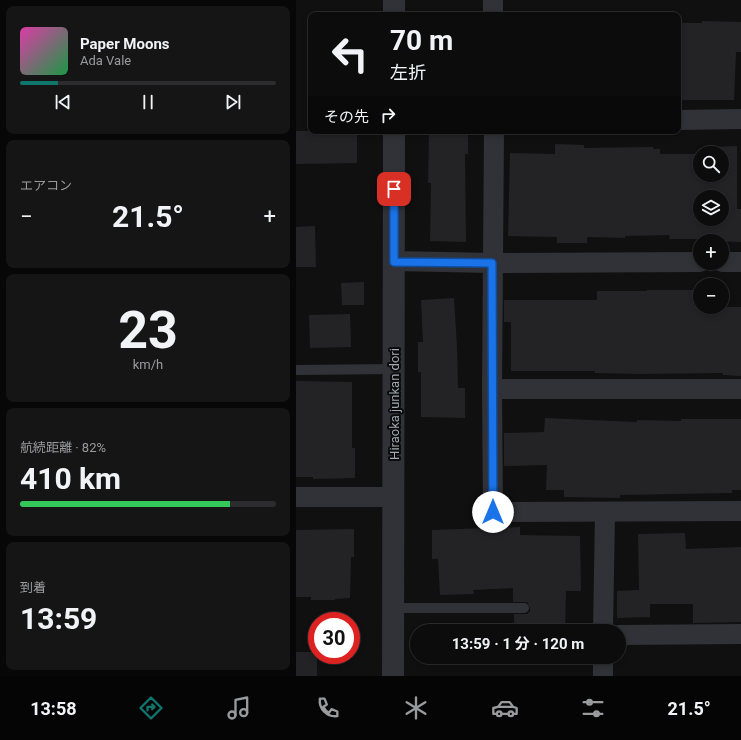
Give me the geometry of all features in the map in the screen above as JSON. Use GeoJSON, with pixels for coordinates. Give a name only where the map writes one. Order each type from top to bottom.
{"type":"FeatureCollection","features":[{"type":"Feature","properties":{"kind":"street"},"geometry":{"type":"LineString","coordinates":[[394,0],[394,12]]}},
{"type":"Feature","properties":{"kind":"street"},"geometry":{"type":"LineString","coordinates":[[493,0],[493,12]]}},
{"type":"Feature","properties":{"kind":"street"},"geometry":{"type":"LineString","coordinates":[[681,120],[741,120]]}},
{"type":"Feature","properties":{"kind":"street","name":"Hiraoka junkan dori"},"geometry":{"type":"LineString","coordinates":[[393,676],[394,134]]}},
{"type":"Feature","properties":{"kind":"street"},"geometry":{"type":"LineString","coordinates":[[494,134],[492,263],[493,512],[741,511]]}},
{"type":"Feature","properties":{"kind":"street"},"geometry":{"type":"LineString","coordinates":[[394,262],[693,262]]}},
{"type":"Feature","properties":{"kind":"street"},"geometry":{"type":"LineString","coordinates":[[729,262],[741,262]]}},
{"type":"Feature","properties":{"kind":"street"},"geometry":{"type":"LineString","coordinates":[[492,389],[741,390]]}},
{"type":"Feature","properties":{"kind":"street"},"geometry":{"type":"LineString","coordinates":[[296,497],[394,497]]}},
{"type":"Feature","properties":{"kind":"street"},"geometry":{"type":"LineString","coordinates":[[603,624],[605,512]]}},
{"type":"Feature","properties":{"kind":"street"},"geometry":{"type":"LineString","coordinates":[[626,635],[741,634]]}},
{"type":"Feature","properties":{"kind":"street"},"geometry":{"type":"LineString","coordinates":[[603,664],[603,676]]}},
{"type":"Feature","properties":{"kind":"lane"},"geometry":{"type":"LineString","coordinates":[[296,370],[394,369]]}},
{"type":"Feature","properties":{"kind":"lane"},"geometry":{"type":"LineString","coordinates":[[393,608],[524,608]]}},
{"type":"Feature","properties":{"kind":"building"},"geometry":{"type":"Polygon","coordinates":[[[702,21],[741,22],[741,52],[736,52],[734,100],[681,100],[681,23],[702,23],[702,21]]]}},
{"type":"Feature","properties":{"kind":"building"},"geometry":{"type":"Polygon","coordinates":[[[296,131],[308,131],[308,134],[357,134],[357,163],[296,164],[296,131]]]}},
{"type":"Feature","properties":{"kind":"building"},"geometry":{"type":"Polygon","coordinates":[[[429,134],[468,134],[468,154],[465,154],[466,242],[430,241],[431,183],[428,183],[429,134]]]}},
{"type":"Feature","properties":{"kind":"building"},"geometry":{"type":"Polygon","coordinates":[[[555,144],[584,145],[584,148],[653,147],[653,149],[660,149],[660,154],[693,154],[693,182],[729,182],[729,146],[737,146],[737,209],[741,209],[741,242],[729,242],[729,234],[693,234],[693,239],[669,239],[670,235],[625,236],[625,238],[587,237],[587,243],[557,243],[557,237],[508,236],[510,153],[555,154],[555,144]]]}},
{"type":"Feature","properties":{"kind":"building"},"geometry":{"type":"Polygon","coordinates":[[[315,226],[316,267],[296,267],[296,227],[315,226]]]}},
{"type":"Feature","properties":{"kind":"building"},"geometry":{"type":"Polygon","coordinates":[[[364,282],[364,305],[342,305],[341,283],[364,282]]]}},
{"type":"Feature","properties":{"kind":"building"},"geometry":{"type":"Polygon","coordinates":[[[693,290],[693,314],[729,314],[729,307],[741,307],[741,376],[723,375],[723,373],[640,374],[595,373],[595,371],[511,371],[511,322],[504,322],[504,300],[597,300],[597,291],[693,290]]]}},
{"type":"Feature","properties":{"kind":"building"},"geometry":{"type":"Polygon","coordinates":[[[454,298],[458,388],[465,388],[465,418],[421,417],[421,372],[418,372],[418,342],[423,342],[421,300],[454,298]]]}},
{"type":"Feature","properties":{"kind":"building"},"geometry":{"type":"Polygon","coordinates":[[[350,314],[351,347],[310,348],[309,315],[350,314]]]}},
{"type":"Feature","properties":{"kind":"building"},"geometry":{"type":"Polygon","coordinates":[[[296,381],[352,382],[352,448],[355,448],[355,478],[313,479],[313,477],[296,477],[296,381]]]}},
{"type":"Feature","properties":{"kind":"building"},"geometry":{"type":"Polygon","coordinates":[[[545,418],[637,422],[637,420],[681,421],[681,419],[741,419],[741,490],[732,490],[732,493],[620,495],[620,498],[564,497],[564,490],[546,490],[547,465],[504,466],[504,433],[544,432],[545,418]]]}},
{"type":"Feature","properties":{"kind":"building"},"geometry":{"type":"Polygon","coordinates":[[[520,527],[520,535],[580,536],[581,591],[566,591],[565,624],[514,624],[514,614],[527,614],[530,611],[530,608],[527,602],[513,602],[513,588],[473,590],[474,594],[440,595],[438,559],[432,559],[432,530],[520,527]]]}},
{"type":"Feature","properties":{"kind":"building"},"geometry":{"type":"Polygon","coordinates":[[[354,529],[354,557],[351,557],[350,598],[335,600],[311,600],[311,597],[296,597],[296,530],[354,529]]]}},
{"type":"Feature","properties":{"kind":"building"},"geometry":{"type":"Polygon","coordinates":[[[685,533],[686,549],[741,547],[741,622],[693,623],[693,604],[650,604],[650,617],[617,618],[617,591],[639,590],[638,534],[685,533]]]}},
{"type":"Feature","properties":{"kind":"building"},"geometry":{"type":"Polygon","coordinates":[[[296,652],[308,652],[308,664],[317,664],[317,676],[296,676],[296,652]]]}},
{"type":"Feature","properties":{"kind":"route"},"geometry":{"type":"LineString","coordinates":[[394,189],[394,262],[492,263],[493,512]]}}]}
